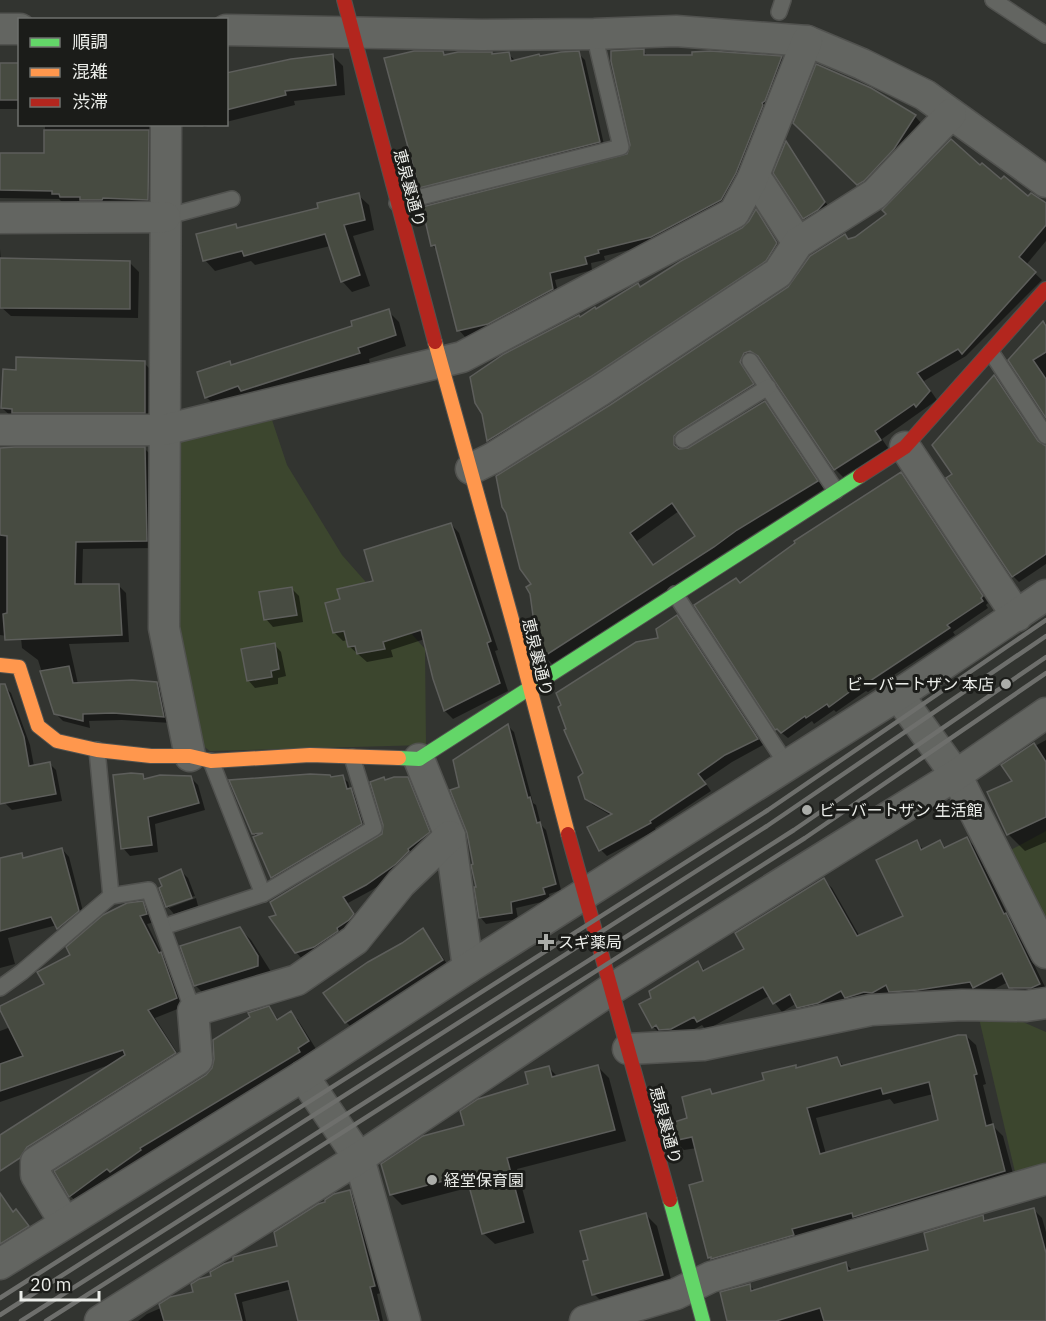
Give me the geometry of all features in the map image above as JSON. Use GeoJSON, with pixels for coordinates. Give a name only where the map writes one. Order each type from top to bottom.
{"type":"FeatureCollection","features":[{"type":"Feature","properties":{"kind":"street","name":"恵泉裏通り"},"geometry":{"type":"LineString","coordinates":[[344,0],[610,990],[703,1321]]}},
{"type":"Feature","properties":{"kind":"street"},"geometry":{"type":"LineString","coordinates":[[0,29],[18,29]]}},
{"type":"Feature","properties":{"kind":"street"},"geometry":{"type":"LineString","coordinates":[[228,30],[482,35],[676,31],[807,41],[862,63],[925,95],[1046,182]]}},
{"type":"Feature","properties":{"kind":"street"},"geometry":{"type":"LineString","coordinates":[[0,430],[164,430],[462,357],[734,213],[752,180],[807,41]]}},
{"type":"Feature","properties":{"kind":"street"},"geometry":{"type":"LineString","coordinates":[[471,469],[493,458],[601,390],[778,273],[798,243],[875,194],[951,114]]}},
{"type":"Feature","properties":{"kind":"street"},"geometry":{"type":"LineString","coordinates":[[166,126],[164,628],[200,759]]}},
{"type":"Feature","properties":{"kind":"street"},"geometry":{"type":"LineString","coordinates":[[752,180],[760,184],[798,243]]}},
{"type":"Feature","properties":{"kind":"street"},"geometry":{"type":"LineString","coordinates":[[0,218],[165,217]]}},
{"type":"Feature","properties":{"kind":"street"},"geometry":{"type":"LineString","coordinates":[[0,665],[20,667],[38,726],[57,741],[97,750],[200,759],[310,755],[419,759],[904,447],[1046,289]]}},
{"type":"Feature","properties":{"kind":"street"},"geometry":{"type":"LineString","coordinates":[[904,447],[1017,616]]}},
{"type":"Feature","properties":{"kind":"street"},"geometry":{"type":"LineString","coordinates":[[0,1264],[303,1076],[468,968],[898,695],[1046,595]]}},
{"type":"Feature","properties":{"kind":"street"},"geometry":{"type":"LineString","coordinates":[[898,695],[956,775],[1046,953]]}},
{"type":"Feature","properties":{"kind":"street"},"geometry":{"type":"LineString","coordinates":[[100,1321],[359,1158],[610,990],[956,775],[1046,713]]}},
{"type":"Feature","properties":{"kind":"street"},"geometry":{"type":"LineString","coordinates":[[419,759],[450,836],[468,968]]}},
{"type":"Feature","properties":{"kind":"street"},"geometry":{"type":"LineString","coordinates":[[65,1223],[36,1175],[36,1162],[197,1060],[193,1011],[297,980],[355,940],[401,883],[450,836]]}},
{"type":"Feature","properties":{"kind":"street"},"geometry":{"type":"LineString","coordinates":[[628,1049],[703,1045],[871,1010],[962,1005],[1026,1006],[1046,1003]]}},
{"type":"Feature","properties":{"kind":"street"},"geometry":{"type":"LineString","coordinates":[[303,1076],[359,1158],[405,1321]]}},
{"type":"Feature","properties":{"kind":"street"},"geometry":{"type":"LineString","coordinates":[[585,1321],[676,1294],[711,1277],[1046,1179]]}},
{"type":"Feature","properties":{"kind":"lane"},"geometry":{"type":"LineString","coordinates":[[993,0],[1046,35]]}},
{"type":"Feature","properties":{"kind":"lane"},"geometry":{"type":"LineString","coordinates":[[397,203],[621,147],[594,34]]}},
{"type":"Feature","properties":{"kind":"lane"},"geometry":{"type":"LineString","coordinates":[[165,217],[232,199]]}},
{"type":"Feature","properties":{"kind":"lane"},"geometry":{"type":"LineString","coordinates":[[991,352],[1046,435]]}},
{"type":"Feature","properties":{"kind":"lane"},"geometry":{"type":"LineString","coordinates":[[750,361],[836,491]]}},
{"type":"Feature","properties":{"kind":"lane"},"geometry":{"type":"LineString","coordinates":[[683,440],[768,387]]}},
{"type":"Feature","properties":{"kind":"lane"},"geometry":{"type":"LineString","coordinates":[[675,594],[787,765]]}},
{"type":"Feature","properties":{"kind":"lane"},"geometry":{"type":"LineString","coordinates":[[97,750],[111,896]]}},
{"type":"Feature","properties":{"kind":"lane"},"geometry":{"type":"LineString","coordinates":[[163,927],[263,894],[374,828],[352,757]]}},
{"type":"Feature","properties":{"kind":"lane"},"geometry":{"type":"LineString","coordinates":[[200,759],[263,894]]}},
{"type":"Feature","properties":{"kind":"lane"},"geometry":{"type":"LineString","coordinates":[[0,988],[111,896],[149,890],[193,1011]]}},
{"type":"Feature","properties":{"kind":"green space"},"geometry":{"type":"Polygon","coordinates":[[[257,417],[261,423],[272,420],[287,465],[342,555],[425,649],[426,745],[210,751],[195,740],[172,614],[173,437],[257,417]]]}},
{"type":"Feature","properties":{"kind":"green space"},"geometry":{"type":"Polygon","coordinates":[[[1046,831],[1046,933],[1007,852],[1046,831]]]}},
{"type":"Feature","properties":{"kind":"green space"},"geometry":{"type":"Polygon","coordinates":[[[978,1014],[1014,1018],[1046,1032],[1046,1163],[1015,1172],[978,1014]]]}},
{"type":"Feature","properties":{"kind":"building"},"geometry":{"type":"Polygon","coordinates":[[[644,49],[644,55],[692,55],[692,52],[710,51],[782,56],[736,173],[721,200],[651,237],[598,250],[599,253],[585,257],[587,264],[550,273],[553,289],[488,324],[457,331],[435,245],[431,246],[422,207],[627,154],[630,145],[611,61],[611,51],[644,49]]]}},
{"type":"Feature","properties":{"kind":"building"},"geometry":{"type":"Polygon","coordinates":[[[414,51],[443,51],[444,55],[458,52],[492,52],[492,54],[509,52],[511,61],[539,54],[540,56],[579,51],[600,142],[419,188],[384,58],[414,51]]]}},
{"type":"Feature","properties":{"kind":"building"},"geometry":{"type":"Polygon","coordinates":[[[333,54],[336,85],[285,91],[286,95],[228,110],[228,73],[291,59],[333,54]]]}},
{"type":"Feature","properties":{"kind":"building"},"geometry":{"type":"Polygon","coordinates":[[[0,63],[18,63],[18,100],[0,100],[0,63]]]}},
{"type":"Feature","properties":{"kind":"building"},"geometry":{"type":"Polygon","coordinates":[[[816,64],[871,88],[916,115],[894,149],[864,181],[857,185],[793,123],[816,64]]]}},
{"type":"Feature","properties":{"kind":"building"},"geometry":{"type":"Polygon","coordinates":[[[44,130],[149,130],[148,200],[103,198],[102,200],[80,200],[80,197],[60,197],[59,194],[52,194],[52,191],[0,190],[0,153],[44,153],[44,130]]]}},
{"type":"Feature","properties":{"kind":"building"},"geometry":{"type":"Polygon","coordinates":[[[951,139],[980,165],[982,163],[1001,179],[1004,176],[1028,196],[1031,193],[1046,203],[1046,225],[1019,257],[1036,272],[962,354],[958,349],[917,373],[930,391],[916,407],[914,404],[875,431],[881,440],[834,470],[758,356],[750,351],[744,353],[740,362],[754,384],[678,432],[674,436],[674,445],[679,449],[688,448],[765,401],[818,481],[737,530],[543,657],[537,629],[535,630],[530,594],[526,587],[531,584],[520,569],[506,513],[502,507],[496,476],[610,405],[788,287],[810,256],[845,234],[848,239],[855,237],[886,214],[882,210],[951,139]],[[672,503],[630,533],[653,565],[695,536],[672,503]]]}},
{"type":"Feature","properties":{"kind":"building"},"geometry":{"type":"Polygon","coordinates":[[[786,141],[825,202],[818,210],[803,219],[773,173],[786,141]]]}},
{"type":"Feature","properties":{"kind":"building"},"geometry":{"type":"Polygon","coordinates":[[[359,193],[365,220],[344,225],[360,275],[341,282],[325,234],[244,256],[242,251],[203,261],[196,234],[236,224],[237,228],[318,208],[317,203],[359,193]]]}},
{"type":"Feature","properties":{"kind":"building"},"geometry":{"type":"Polygon","coordinates":[[[756,209],[777,243],[766,261],[592,376],[487,441],[482,414],[475,403],[470,377],[504,354],[579,315],[580,317],[595,307],[596,309],[638,283],[640,287],[681,261],[742,228],[756,209]]]}},
{"type":"Feature","properties":{"kind":"building"},"geometry":{"type":"Polygon","coordinates":[[[0,258],[130,261],[130,309],[0,308],[0,258]]]}},
{"type":"Feature","properties":{"kind":"building"},"geometry":{"type":"Polygon","coordinates":[[[389,309],[396,335],[358,348],[360,353],[241,391],[238,386],[205,398],[197,372],[230,361],[231,365],[352,326],[351,321],[389,309]]]}},
{"type":"Feature","properties":{"kind":"building"},"geometry":{"type":"Polygon","coordinates":[[[1043,321],[1046,326],[1046,352],[1033,360],[1046,379],[1046,418],[1008,360],[1043,321]]]}},
{"type":"Feature","properties":{"kind":"building"},"geometry":{"type":"Polygon","coordinates":[[[16,357],[145,361],[145,413],[12,413],[12,409],[1,408],[3,369],[16,370],[16,357]]]}},
{"type":"Feature","properties":{"kind":"building"},"geometry":{"type":"Polygon","coordinates":[[[994,375],[1038,441],[1046,446],[1046,554],[1012,577],[946,478],[952,474],[932,445],[994,375]]]}},
{"type":"Feature","properties":{"kind":"building"},"geometry":{"type":"Polygon","coordinates":[[[145,447],[147,541],[76,542],[75,584],[119,584],[122,635],[5,640],[3,614],[7,613],[7,536],[0,535],[0,448],[145,447]]]}},
{"type":"Feature","properties":{"kind":"building"},"geometry":{"type":"Polygon","coordinates":[[[901,472],[983,596],[981,598],[983,601],[947,625],[950,628],[861,687],[859,685],[829,707],[827,704],[806,718],[805,716],[781,733],[775,730],[694,605],[736,578],[740,583],[795,543],[794,541],[901,472]]]}},
{"type":"Feature","properties":{"kind":"building"},"geometry":{"type":"Polygon","coordinates":[[[451,523],[491,641],[487,643],[500,683],[444,711],[433,679],[421,630],[383,642],[385,649],[357,654],[355,646],[348,647],[344,631],[333,633],[325,603],[340,599],[337,589],[373,581],[364,550],[451,523]]]}},
{"type":"Feature","properties":{"kind":"building"},"geometry":{"type":"Polygon","coordinates":[[[292,587],[297,615],[264,620],[259,592],[292,587]]]}},
{"type":"Feature","properties":{"kind":"building"},"geometry":{"type":"Polygon","coordinates":[[[677,615],[758,739],[725,755],[698,774],[706,784],[650,821],[651,823],[599,851],[587,827],[612,814],[585,799],[578,777],[583,773],[564,730],[566,729],[558,707],[561,705],[556,693],[636,642],[658,638],[656,629],[677,615]]]}},
{"type":"Feature","properties":{"kind":"building"},"geometry":{"type":"Polygon","coordinates":[[[275,643],[279,669],[271,671],[272,677],[247,681],[241,649],[275,643]]]}},
{"type":"Feature","properties":{"kind":"building"},"geometry":{"type":"Polygon","coordinates":[[[69,666],[73,683],[132,680],[157,682],[164,717],[113,713],[83,714],[83,721],[54,714],[40,671],[69,666]]]}},
{"type":"Feature","properties":{"kind":"building"},"geometry":{"type":"Polygon","coordinates":[[[0,684],[5,684],[24,737],[29,766],[50,762],[56,794],[0,804],[0,684]]]}},
{"type":"Feature","properties":{"kind":"building"},"geometry":{"type":"Polygon","coordinates":[[[508,724],[528,798],[530,797],[537,823],[540,822],[556,884],[543,888],[545,894],[511,902],[512,913],[479,918],[467,833],[450,790],[459,787],[453,760],[508,724]]]}},
{"type":"Feature","properties":{"kind":"building"},"geometry":{"type":"Polygon","coordinates":[[[1034,743],[1046,762],[1046,817],[1007,835],[987,792],[1012,781],[1001,765],[1034,743]]]}},
{"type":"Feature","properties":{"kind":"building"},"geometry":{"type":"Polygon","coordinates":[[[143,774],[144,779],[160,775],[191,776],[199,803],[148,817],[152,845],[121,849],[113,775],[143,774]]]}},
{"type":"Feature","properties":{"kind":"building"},"geometry":{"type":"Polygon","coordinates":[[[310,774],[330,775],[331,777],[343,775],[347,789],[351,788],[362,824],[271,878],[253,837],[263,833],[252,834],[229,780],[310,774]]]}},
{"type":"Feature","properties":{"kind":"building"},"geometry":{"type":"Polygon","coordinates":[[[384,777],[385,780],[394,777],[408,777],[430,832],[408,849],[409,851],[396,864],[366,885],[343,897],[354,914],[337,928],[338,931],[314,947],[295,953],[269,917],[276,915],[270,902],[382,834],[383,825],[370,782],[384,777]]]}},
{"type":"Feature","properties":{"kind":"building"},"geometry":{"type":"Polygon","coordinates":[[[967,837],[1040,984],[1031,988],[1009,988],[1002,973],[973,988],[970,982],[889,992],[886,985],[872,993],[864,992],[845,998],[841,991],[818,1003],[797,1008],[790,994],[773,1004],[763,987],[697,1022],[694,1017],[671,1029],[659,1030],[656,1025],[652,1028],[639,1004],[651,998],[649,991],[698,961],[703,971],[744,949],[735,933],[824,878],[857,936],[903,916],[876,860],[917,840],[921,850],[940,840],[944,848],[967,837]]]}},
{"type":"Feature","properties":{"kind":"building"},"geometry":{"type":"Polygon","coordinates":[[[62,848],[79,911],[57,929],[51,917],[0,931],[0,858],[22,853],[23,858],[62,848]]]}},
{"type":"Feature","properties":{"kind":"building"},"geometry":{"type":"Polygon","coordinates":[[[181,869],[192,898],[166,907],[159,888],[162,886],[159,879],[181,869]]]}},
{"type":"Feature","properties":{"kind":"building"},"geometry":{"type":"Polygon","coordinates":[[[143,901],[147,914],[140,916],[159,953],[161,952],[177,998],[148,1010],[176,1053],[27,1147],[20,1158],[0,1171],[0,1135],[125,1055],[123,1050],[0,1091],[0,1064],[23,1056],[0,1006],[44,984],[37,972],[70,955],[66,947],[103,915],[127,903],[143,901]]]}},
{"type":"Feature","properties":{"kind":"building"},"geometry":{"type":"Polygon","coordinates":[[[240,927],[258,956],[258,966],[194,986],[180,946],[240,927]]]}},
{"type":"Feature","properties":{"kind":"building"},"geometry":{"type":"Polygon","coordinates":[[[423,928],[443,960],[345,1023],[323,993],[423,928]]]}},
{"type":"Feature","properties":{"kind":"building"},"geometry":{"type":"Polygon","coordinates":[[[269,1006],[277,1020],[291,1011],[309,1041],[298,1048],[300,1052],[140,1148],[141,1150],[110,1172],[107,1169],[69,1197],[54,1171],[206,1075],[212,1068],[214,1059],[213,1040],[250,1017],[248,1013],[269,1006]]]}},
{"type":"Feature","properties":{"kind":"building"},"geometry":{"type":"Polygon","coordinates":[[[958,1035],[966,1035],[977,1074],[974,1075],[986,1126],[993,1124],[1005,1171],[853,1217],[852,1213],[792,1229],[794,1235],[708,1258],[689,1185],[703,1181],[692,1137],[673,1141],[668,1124],[687,1118],[682,1097],[710,1089],[712,1094],[764,1080],[762,1073],[796,1065],[796,1068],[837,1057],[841,1066],[958,1035]],[[929,1082],[883,1094],[881,1088],[807,1108],[820,1154],[938,1120],[929,1082]]]}},
{"type":"Feature","properties":{"kind":"building"},"geometry":{"type":"Polygon","coordinates":[[[598,1065],[615,1130],[507,1158],[524,1222],[482,1234],[466,1175],[390,1195],[381,1164],[423,1136],[464,1125],[460,1111],[478,1099],[528,1084],[525,1072],[549,1066],[552,1077],[598,1065]]]}},
{"type":"Feature","properties":{"kind":"building"},"geometry":{"type":"Polygon","coordinates":[[[350,1190],[375,1286],[370,1287],[379,1321],[298,1321],[288,1281],[235,1294],[242,1321],[164,1321],[159,1304],[170,1297],[193,1292],[191,1284],[211,1276],[210,1272],[233,1261],[233,1257],[277,1246],[274,1232],[318,1204],[325,1202],[334,1194],[350,1190]]]}},
{"type":"Feature","properties":{"kind":"building"},"geometry":{"type":"Polygon","coordinates":[[[0,1193],[13,1212],[16,1209],[29,1226],[0,1244],[0,1193]]]}},
{"type":"Feature","properties":{"kind":"building"},"geometry":{"type":"Polygon","coordinates":[[[1034,1208],[1046,1253],[1046,1321],[824,1321],[820,1308],[776,1321],[727,1321],[720,1292],[750,1284],[751,1291],[846,1262],[848,1271],[928,1250],[924,1233],[983,1215],[984,1221],[1034,1208]]]}},
{"type":"Feature","properties":{"kind":"building"},"geometry":{"type":"Polygon","coordinates":[[[646,1213],[663,1275],[592,1295],[583,1261],[588,1260],[580,1231],[646,1213]]]}},
{"type":"Feature","properties":{"kind":"railway"},"geometry":{"type":"LineString","coordinates":[[0,1298],[768,810],[1046,620]]}},
{"type":"Feature","properties":{"kind":"railway"},"geometry":{"type":"LineString","coordinates":[[0,1315],[767,826],[1046,636]]}},
{"type":"Feature","properties":{"kind":"railway"},"geometry":{"type":"LineString","coordinates":[[21,1321],[794,830],[1046,657]]}},
{"type":"Feature","properties":{"kind":"railway"},"geometry":{"type":"LineString","coordinates":[[46,1321],[805,838],[1046,673]]}},
{"type":"Feature","properties":{"kind":"traffic: fast"},"geometry":{"type":"LineString","coordinates":[[399,758],[419,759],[860,476]]}},
{"type":"Feature","properties":{"kind":"traffic: fast"},"geometry":{"type":"LineString","coordinates":[[670,1200],[703,1321]]}},
{"type":"Feature","properties":{"kind":"traffic: slow"},"geometry":{"type":"LineString","coordinates":[[435,342],[516,634],[568,834]]}},
{"type":"Feature","properties":{"kind":"traffic: slow"},"geometry":{"type":"LineString","coordinates":[[0,665],[19,667],[38,726],[57,741],[97,750],[151,756],[190,756],[211,761],[310,755],[399,758]]}},
{"type":"Feature","properties":{"kind":"traffic: jam"},"geometry":{"type":"LineString","coordinates":[[344,0],[435,342]]}},
{"type":"Feature","properties":{"kind":"traffic: jam"},"geometry":{"type":"LineString","coordinates":[[860,476],[905,447],[1046,289]]}},
{"type":"Feature","properties":{"kind":"traffic: jam"},"geometry":{"type":"LineString","coordinates":[[568,834],[670,1200]]}},
{"type":"Feature","properties":{"kind":"place","name":"ビーバートザン 本店"},"geometry":{"type":"Point","coordinates":[1006,684]}},
{"type":"Feature","properties":{"kind":"place","name":"ビーバートザン 生活館"},"geometry":{"type":"Point","coordinates":[807,810]}},
{"type":"Feature","properties":{"kind":"place","name":"スギ薬局"},"geometry":{"type":"Point","coordinates":[546,942]}},
{"type":"Feature","properties":{"kind":"place","name":"経堂保育園"},"geometry":{"type":"Point","coordinates":[432,1180]}}]}
